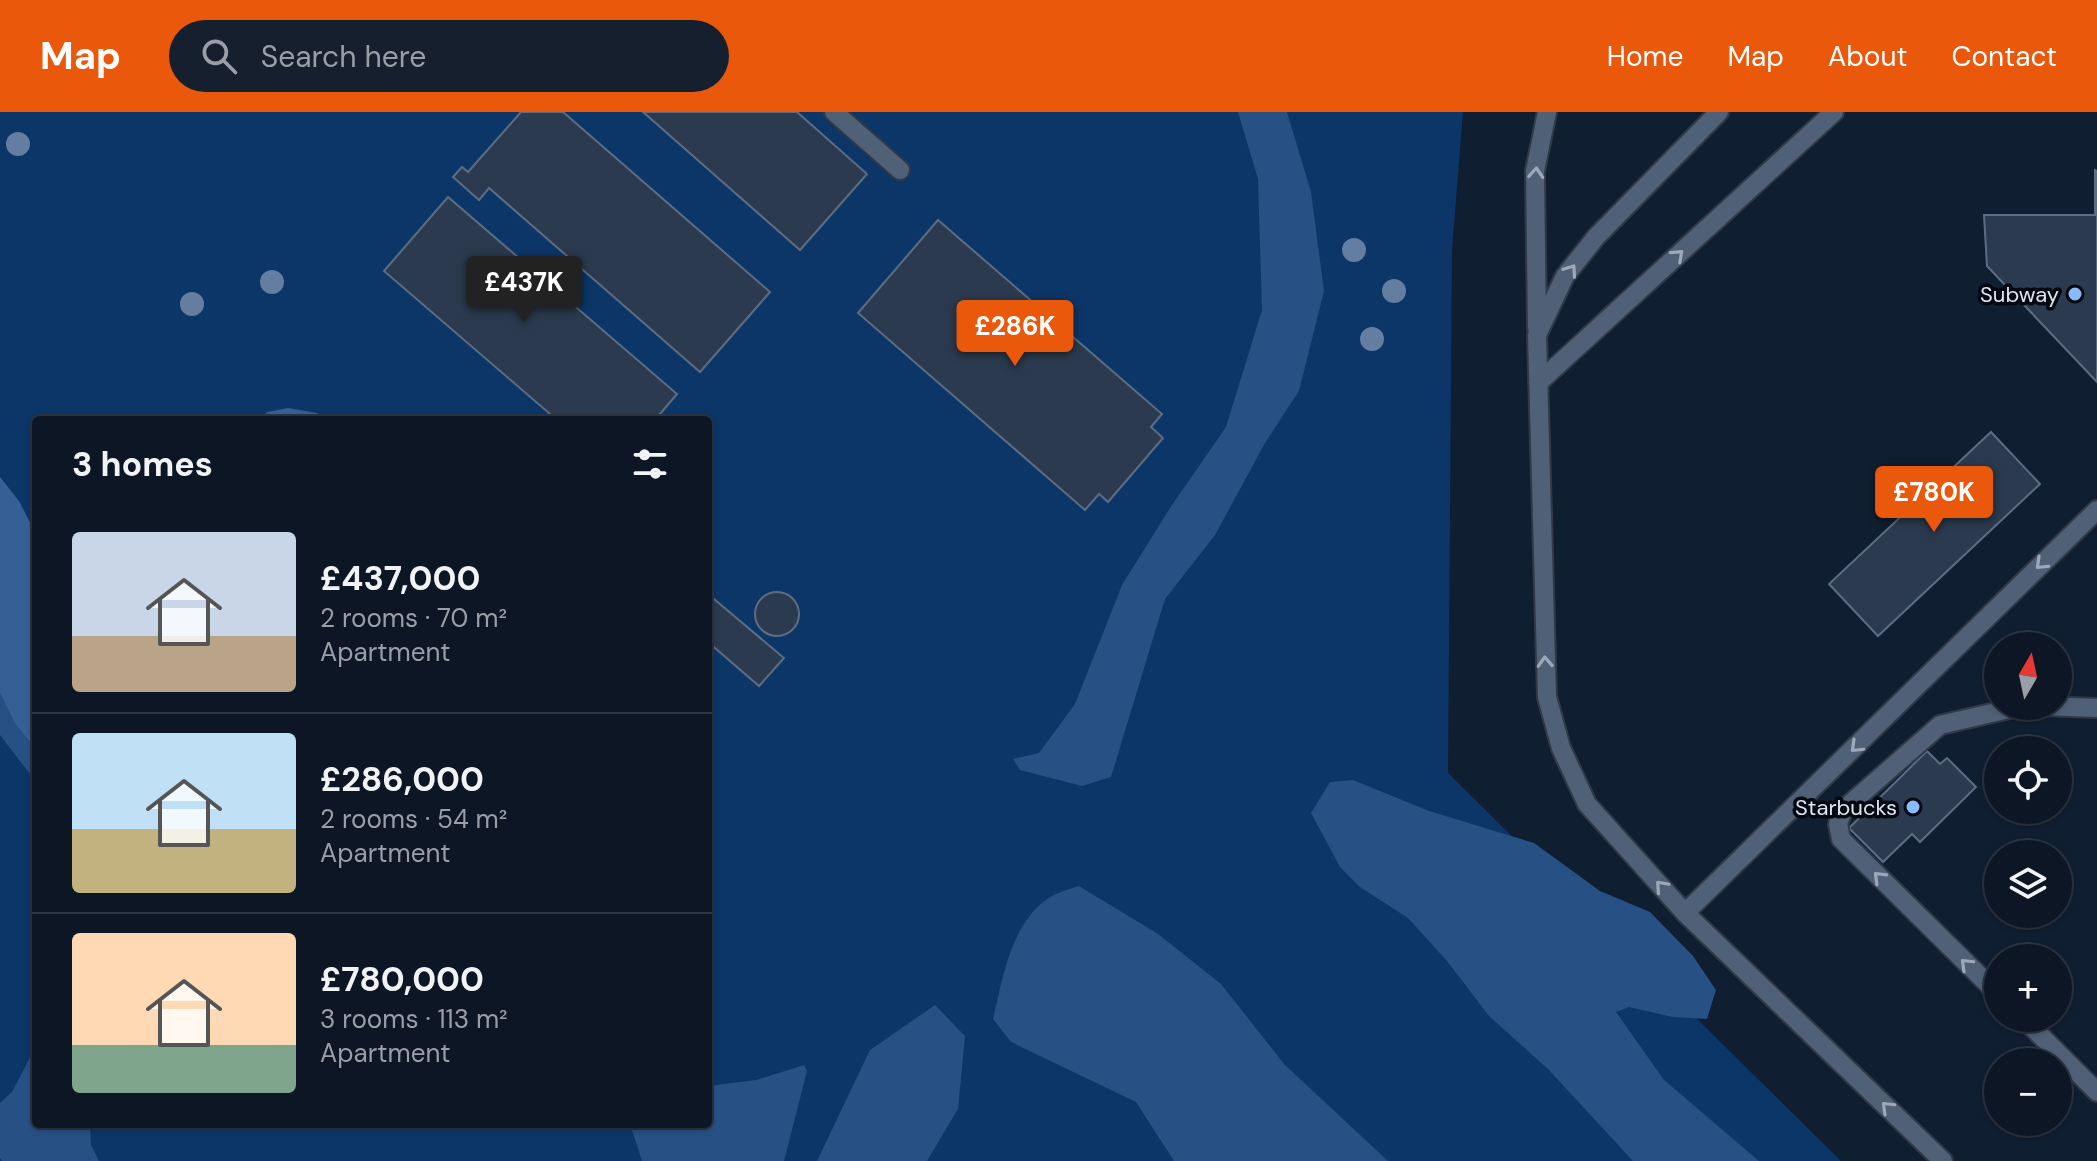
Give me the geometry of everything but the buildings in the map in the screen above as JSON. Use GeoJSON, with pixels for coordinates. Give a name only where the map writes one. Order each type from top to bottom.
{"type":"FeatureCollection","features":[{"type":"Feature","properties":{"kind":"lane"},"geometry":{"type":"LineString","coordinates":[[834,112],[900,170]]}},
{"type":"Feature","properties":{"kind":"lane"},"geometry":{"type":"LineString","coordinates":[[1547,112],[1535,171],[1538,383],[1547,697],[1561,748],[1587,804],[1685,913],[1943,1161]]}},
{"type":"Feature","properties":{"kind":"lane"},"geometry":{"type":"LineString","coordinates":[[1537,335],[1565,276],[1596,237],[1719,112]]}},
{"type":"Feature","properties":{"kind":"lane"},"geometry":{"type":"LineString","coordinates":[[1538,383],[1834,112]]}},
{"type":"Feature","properties":{"kind":"lane"},"geometry":{"type":"LineString","coordinates":[[1685,913],[2097,510]]}},
{"type":"Feature","properties":{"kind":"lane"},"geometry":{"type":"LineString","coordinates":[[2072,707],[2097,708]]}},
{"type":"Feature","properties":{"kind":"lane"},"geometry":{"type":"LineString","coordinates":[[1984,715],[1940,725],[1843,810],[1838,824],[1841,839],[1984,980]]}},
{"type":"Feature","properties":{"kind":"lane"},"geometry":{"type":"LineString","coordinates":[[2037,1032],[2097,1092]]}},
{"type":"Feature","properties":{"kind":"shaded area"},"geometry":{"type":"Polygon","coordinates":[[[0,112],[1463,112],[1452,249],[1448,773],[1841,1161],[0,1161],[0,112]]]}},
{"type":"Feature","properties":{"kind":"shaded area"},"geometry":{"type":"Polygon","coordinates":[[[1238,112],[1287,112],[1311,192],[1324,291],[1299,391],[1265,443],[1215,535],[1165,599],[1111,777],[1082,786],[1020,770],[1013,759],[1039,753],[1075,704],[1122,585],[1226,427],[1262,310],[1258,179],[1238,112]]]}},
{"type":"Feature","properties":{"kind":"shaded area"},"geometry":{"type":"Polygon","coordinates":[[[288,408],[323,416],[264,416],[267,412],[288,408]]]}},
{"type":"Feature","properties":{"kind":"shaded area"},"geometry":{"type":"Polygon","coordinates":[[[0,477],[19,501],[32,526],[32,744],[15,724],[0,693],[0,477]]]}},
{"type":"Feature","properties":{"kind":"shaded area"},"geometry":{"type":"Polygon","coordinates":[[[0,693],[15,724],[32,744],[32,777],[0,735],[0,693]]]}},
{"type":"Feature","properties":{"kind":"shaded area"},"geometry":{"type":"Polygon","coordinates":[[[1353,780],[1429,811],[1534,843],[1600,891],[1650,912],[1693,956],[1716,990],[1707,1019],[1673,1017],[1629,1007],[1616,1012],[1664,1080],[1759,1161],[1633,1161],[1548,1069],[1489,1016],[1447,961],[1408,918],[1360,887],[1340,867],[1311,813],[1330,782],[1353,780]]]}},
{"type":"Feature","properties":{"kind":"shaded area"},"geometry":{"type":"Polygon","coordinates":[[[1079,886],[1158,934],[1221,984],[1285,1065],[1388,1161],[1174,1161],[1136,1102],[1011,1042],[993,1019],[1017,936],[1037,908],[1050,897],[1079,886]]]}},
{"type":"Feature","properties":{"kind":"shaded area"},"geometry":{"type":"Polygon","coordinates":[[[935,1005],[965,1036],[958,1109],[927,1161],[817,1161],[870,1050],[935,1005]]]}},
{"type":"Feature","properties":{"kind":"shaded area"},"geometry":{"type":"Polygon","coordinates":[[[32,1054],[32,1128],[90,1128],[91,1145],[99,1161],[2,1161],[0,1103],[12,1092],[32,1054]]]}},
{"type":"Feature","properties":{"kind":"shaded area"},"geometry":{"type":"Polygon","coordinates":[[[804,1065],[807,1071],[784,1161],[642,1161],[631,1128],[712,1128],[712,1086],[756,1080],[804,1065]]]}},
{"type":"Feature","properties":{"kind":"place","name":"Subway"},"geometry":{"type":"Point","coordinates":[2075,294]}},
{"type":"Feature","properties":{"kind":"place","name":"Starbucks"},"geometry":{"type":"Point","coordinates":[1913,807]}}]}
